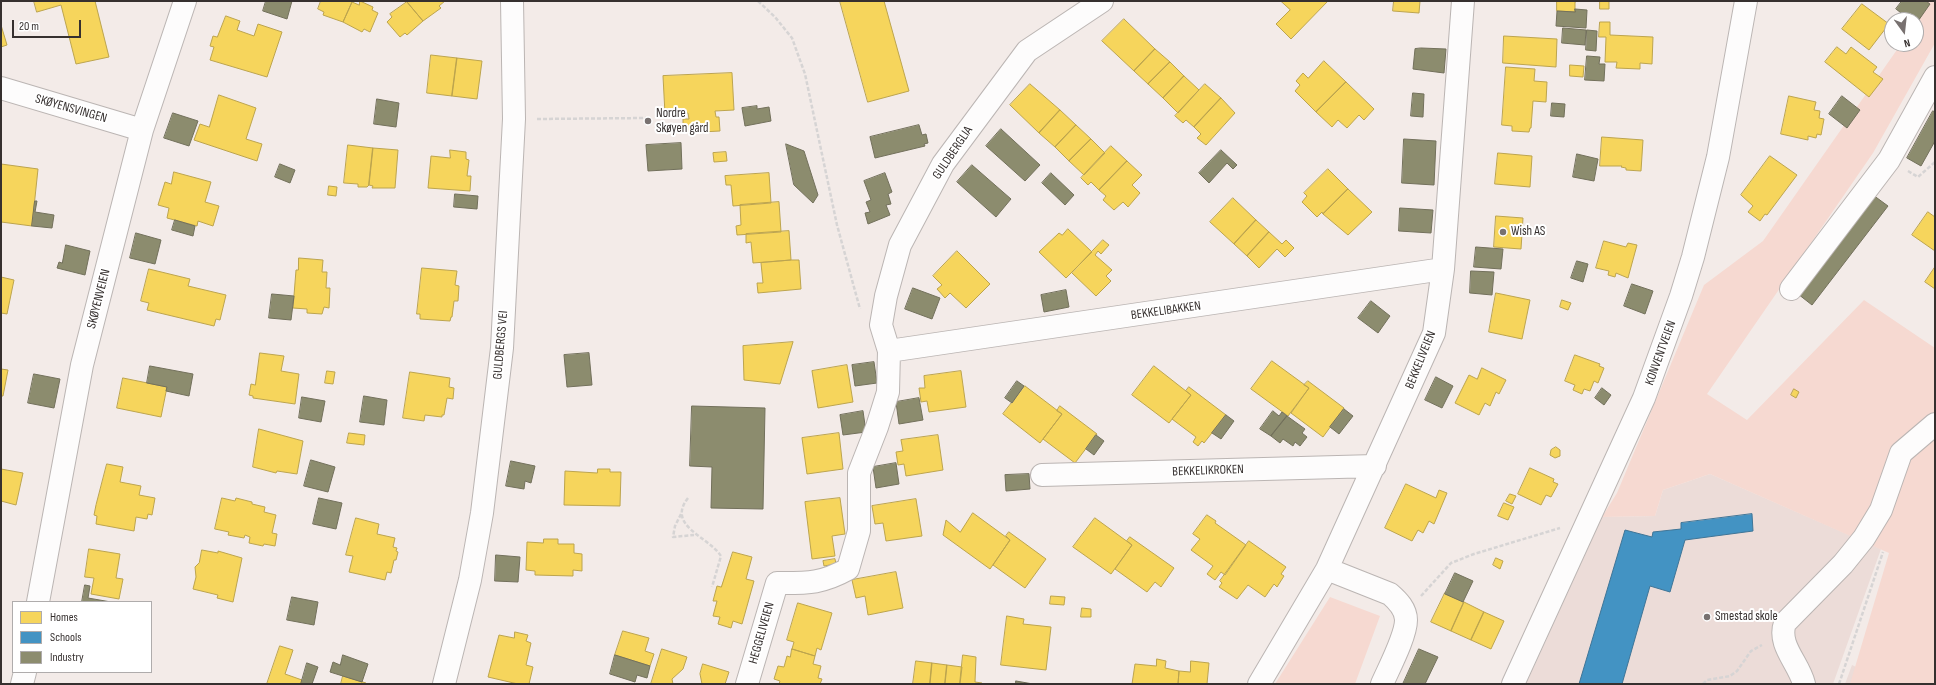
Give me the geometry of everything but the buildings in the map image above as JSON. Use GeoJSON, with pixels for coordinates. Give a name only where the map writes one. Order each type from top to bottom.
{"type":"FeatureCollection","features":[{"type":"Feature","properties":{"kind":"street","name":"SKØYENVEIEN"},"geometry":{"type":"LineString","coordinates":[[38,601],[82,364],[142,130],[184,1]]}},
{"type":"Feature","properties":{"kind":"street","name":"GULDBERGS VEI"},"geometry":{"type":"LineString","coordinates":[[444,684],[470,580],[483,505],[502,348],[514,119],[512,1]]}},
{"type":"Feature","properties":{"kind":"street","name":"GULDBERGLIA"},"geometry":{"type":"LineString","coordinates":[[777,583],[808,583],[830,579],[848,569],[859,531],[859,473],[877,427],[888,392],[889,351],[881,325],[886,296],[900,246],[943,164],[1027,51],[1102,1]]}},
{"type":"Feature","properties":{"kind":"street","name":"BEKKELIVEIEN"},"geometry":{"type":"LineString","coordinates":[[1259,684],[1327,569],[1434,333],[1443,269],[1463,1]]}},
{"type":"Feature","properties":{"kind":"street","name":"KONVENTVEIEN"},"geometry":{"type":"LineString","coordinates":[[1513,684],[1644,398],[1694,258],[1718,157],[1746,1]]}},
{"type":"Feature","properties":{"kind":"street"},"geometry":{"type":"LineString","coordinates":[[1791,289],[1889,160],[1935,77]]}},
{"type":"Feature","properties":{"kind":"street","name":"SKØYENSVINGEN"},"geometry":{"type":"LineString","coordinates":[[1,88],[142,130]]}},
{"type":"Feature","properties":{"kind":"street","name":"BEKKELIBAKKEN"},"geometry":{"type":"LineString","coordinates":[[889,351],[1443,269]]}},
{"type":"Feature","properties":{"kind":"street"},"geometry":{"type":"LineString","coordinates":[[1804,684],[1802,675],[1787,648],[1783,629],[1785,623],[1843,564],[1864,538],[1882,510],[1901,453],[1935,424]]}},
{"type":"Feature","properties":{"kind":"street","name":"BEKKELIKROKEN"},"geometry":{"type":"LineString","coordinates":[[1042,475],[1375,466]]}},
{"type":"Feature","properties":{"kind":"street"},"geometry":{"type":"LineString","coordinates":[[1327,569],[1390,594],[1398,601],[1404,610],[1406,620],[1404,631],[1382,684]]}},
{"type":"Feature","properties":{"kind":"street","name":"HEGGELIVEIEN"},"geometry":{"type":"LineString","coordinates":[[747,684],[777,583]]}},
{"type":"Feature","properties":{"kind":"street"},"geometry":{"type":"LineString","coordinates":[[22,684],[25,673]]}},
{"type":"Feature","properties":{"kind":"path"},"geometry":{"type":"LineString","coordinates":[[758,1],[775,17],[792,38],[805,74],[837,225],[860,309],[881,325]]}},
{"type":"Feature","properties":{"kind":"path"},"geometry":{"type":"LineString","coordinates":[[514,119],[646,118]]}},
{"type":"Feature","properties":{"kind":"path"},"geometry":{"type":"LineString","coordinates":[[1889,160],[1918,177],[1935,162]]}},
{"type":"Feature","properties":{"kind":"path"},"geometry":{"type":"LineString","coordinates":[[688,498],[682,506],[681,514],[675,526],[673,537],[694,535],[707,541],[721,556],[712,587]]}},
{"type":"Feature","properties":{"kind":"path"},"geometry":{"type":"LineString","coordinates":[[681,514],[694,535]]}},
{"type":"Feature","properties":{"kind":"path"},"geometry":{"type":"LineString","coordinates":[[1404,610],[1417,600],[1450,563],[1554,529],[1565,527],[1582,531]]}},
{"type":"Feature","properties":{"kind":"path"},"geometry":{"type":"LineString","coordinates":[[1839,684],[1884,551]]}},
{"type":"Feature","properties":{"kind":"path"},"geometry":{"type":"LineString","coordinates":[[1703,684],[1707,680],[1730,676],[1737,671],[1751,651],[1765,643],[1784,638]]}},
{"type":"Feature","properties":{"kind":"shaded area"},"geometry":{"type":"Polygon","coordinates":[[[1926,1],[1935,1],[1935,43],[1873,153],[1707,394],[1747,420],[1864,300],[1935,348],[1935,684],[1850,684],[1889,553],[1710,474],[1663,490],[1655,516],[1602,517],[1617,493],[1704,285],[1763,241],[1895,52],[1924,52],[1924,12],[1920,12],[1926,1]]]}},
{"type":"Feature","properties":{"kind":"shaded area","name":"Smestad skole"},"geometry":{"type":"Polygon","coordinates":[[[1710,474],[1881,549],[1833,684],[1526,684],[1602,517],[1655,516],[1663,490],[1710,474]]]}},
{"type":"Feature","properties":{"kind":"shaded area"},"geometry":{"type":"Polygon","coordinates":[[[1330,597],[1380,616],[1355,684],[1275,684],[1330,597]]]}},
{"type":"Feature","properties":{"kind":"shaded area"},"geometry":{"type":"Polygon","coordinates":[[[1852,665],[1871,674],[1878,684],[1845,684],[1852,665]]]}},
{"type":"Feature","properties":{"kind":"place","name":"Nordre Skøyen gård"},"geometry":{"type":"Point","coordinates":[648,121]}},
{"type":"Feature","properties":{"kind":"place","name":"Wish AS"},"geometry":{"type":"Point","coordinates":[1503,232]}},
{"type":"Feature","properties":{"kind":"place","name":"Smestad skole"},"geometry":{"type":"Point","coordinates":[1707,617]}}]}
